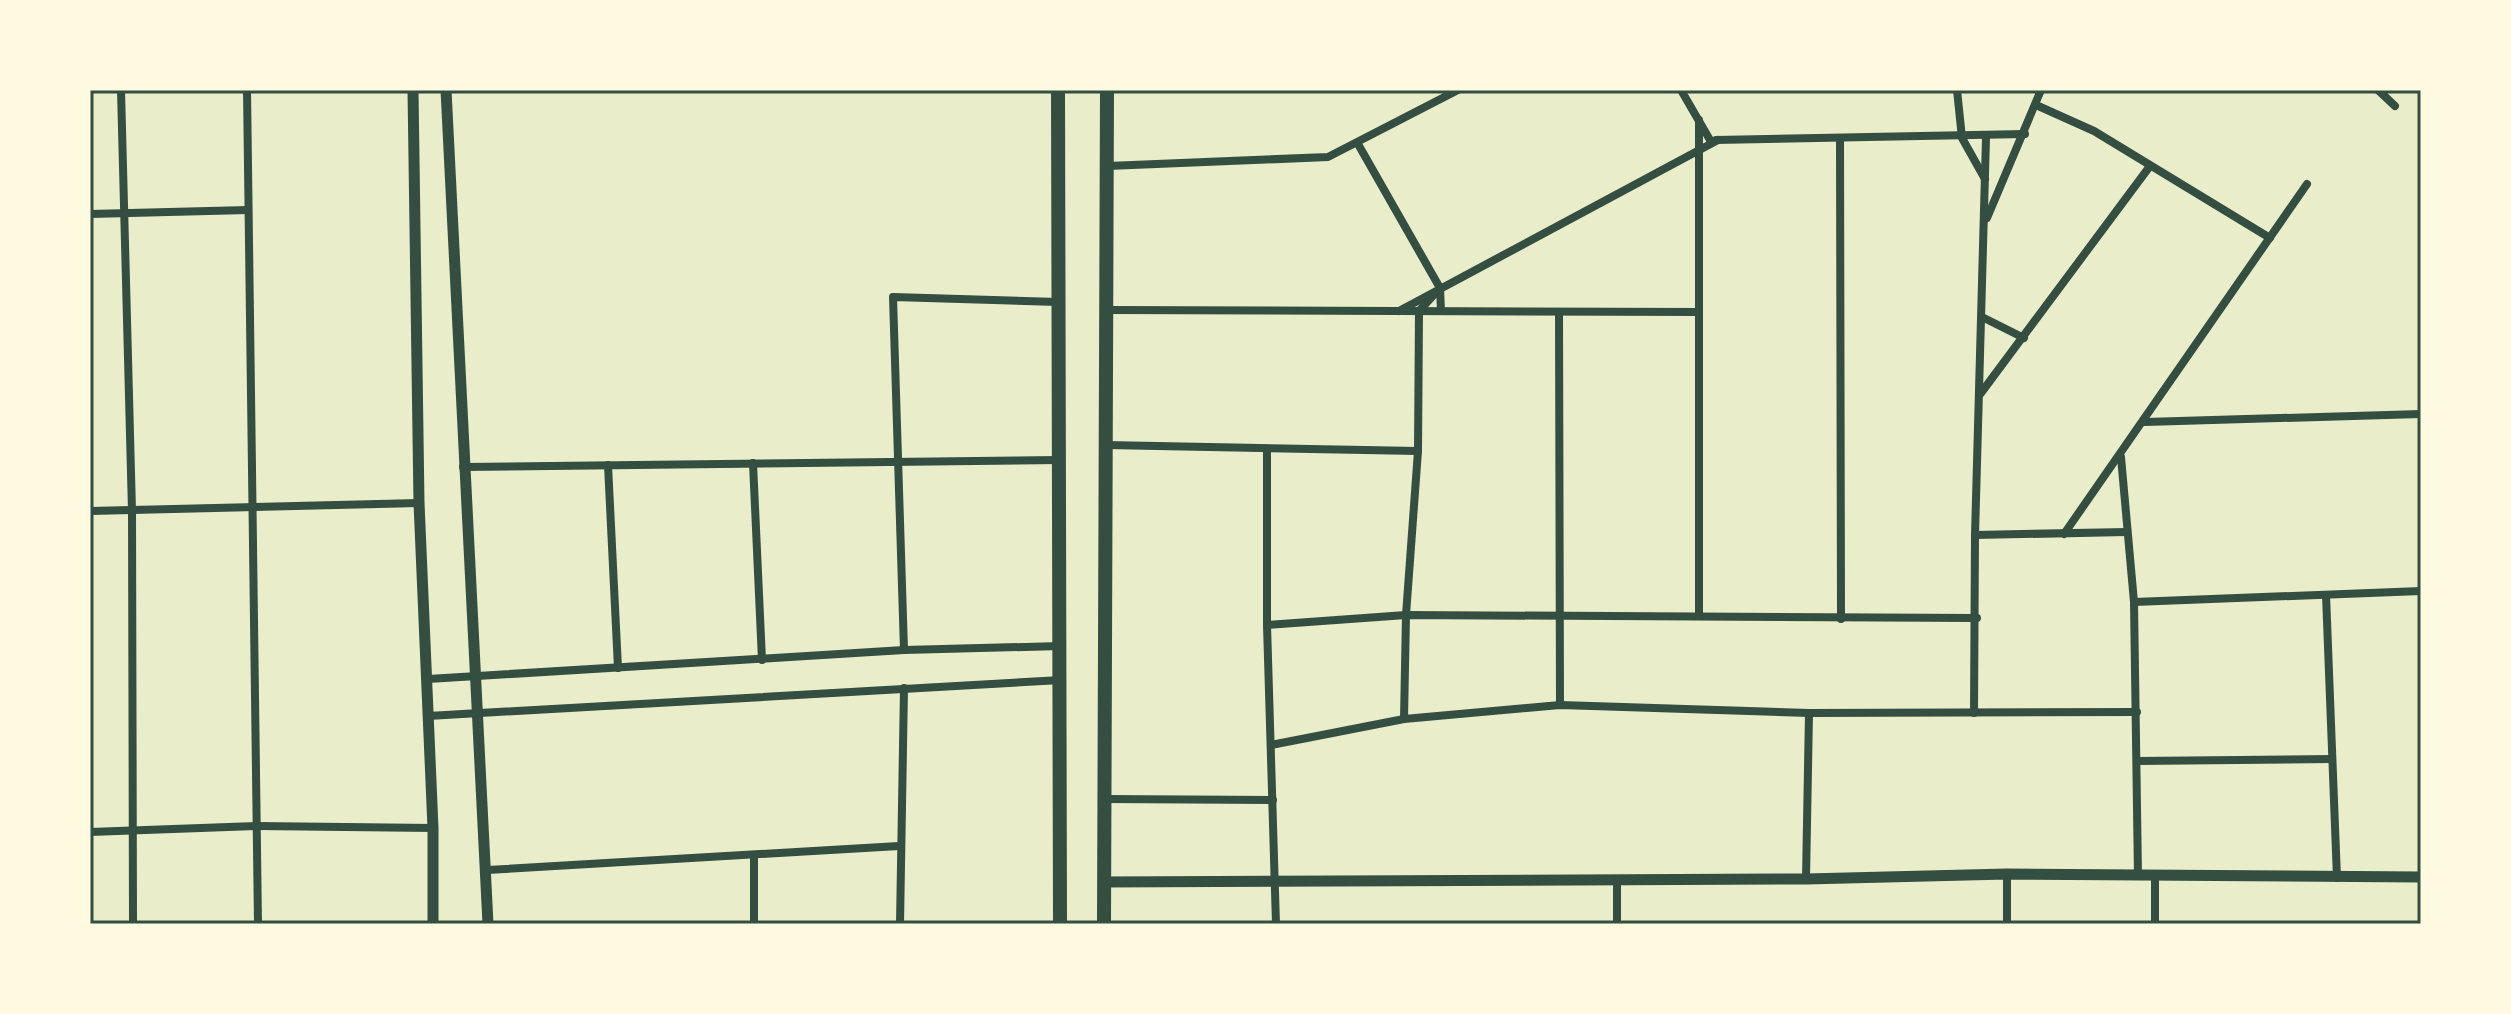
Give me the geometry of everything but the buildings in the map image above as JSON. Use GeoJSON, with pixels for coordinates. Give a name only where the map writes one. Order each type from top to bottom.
{"type":"FeatureCollection","features":[{"type":"Feature","properties":{"kind":"main road"},"geometry":{"type":"LineString","coordinates":[[1058,90],[1062,646],[1060,924]]}},
{"type":"Feature","properties":{"kind":"main road"},"geometry":{"type":"LineString","coordinates":[[1104,924],[1107,90]]}},
{"type":"Feature","properties":{"kind":"street"},"geometry":{"type":"LineString","coordinates":[[121,90],[132,511],[133,924]]}},
{"type":"Feature","properties":{"kind":"street"},"geometry":{"type":"LineString","coordinates":[[247,90],[258,924]]}},
{"type":"Feature","properties":{"kind":"street"},"geometry":{"type":"LineString","coordinates":[[413,90],[419,503],[433,828],[433,924]]}},
{"type":"Feature","properties":{"kind":"street"},"geometry":{"type":"LineString","coordinates":[[446,90],[473,676],[488,924]]}},
{"type":"Feature","properties":{"kind":"street"},"geometry":{"type":"LineString","coordinates":[[1108,166],[1328,157],[1458,90]]}},
{"type":"Feature","properties":{"kind":"street"},"geometry":{"type":"LineString","coordinates":[[1681,90],[1714,140]]}},
{"type":"Feature","properties":{"kind":"street"},"geometry":{"type":"LineString","coordinates":[[1957,90],[1962,138],[1985,180]]}},
{"type":"Feature","properties":{"kind":"street"},"geometry":{"type":"LineString","coordinates":[[1984,224],[2025,134],[2041,90]]}},
{"type":"Feature","properties":{"kind":"street"},"geometry":{"type":"LineString","coordinates":[[2378,90],[2395,106]]}},
{"type":"Feature","properties":{"kind":"street"},"geometry":{"type":"LineString","coordinates":[[2036,105],[2094,131],[2270,238]]}},
{"type":"Feature","properties":{"kind":"street"},"geometry":{"type":"LineString","coordinates":[[1699,120],[1699,616]]}},
{"type":"Feature","properties":{"kind":"street"},"geometry":{"type":"LineString","coordinates":[[1699,141],[1986,138],[2025,134]]}},
{"type":"Feature","properties":{"kind":"street"},"geometry":{"type":"LineString","coordinates":[[1840,138],[1841,619]]}},
{"type":"Feature","properties":{"kind":"street"},"geometry":{"type":"LineString","coordinates":[[1974,713],[1977,618],[1975,535],[1986,138]]}},
{"type":"Feature","properties":{"kind":"street"},"geometry":{"type":"LineString","coordinates":[[1398,311],[1699,151],[1714,140]]}},
{"type":"Feature","properties":{"kind":"street"},"geometry":{"type":"LineString","coordinates":[[1358,144],[1440,288],[1441,311]]}},
{"type":"Feature","properties":{"kind":"street"},"geometry":{"type":"LineString","coordinates":[[1981,394],[2150,166]]}},
{"type":"Feature","properties":{"kind":"street"},"geometry":{"type":"LineString","coordinates":[[2064,534],[2121,457],[2307,184]]}},
{"type":"Feature","properties":{"kind":"street"},"geometry":{"type":"LineString","coordinates":[[90,214],[248,210]]}},
{"type":"Feature","properties":{"kind":"street"},"geometry":{"type":"LineString","coordinates":[[1404,719],[1406,615],[1418,451],[1419,311],[1440,288]]}},
{"type":"Feature","properties":{"kind":"street"},"geometry":{"type":"LineString","coordinates":[[904,650],[895,461],[893,297],[1058,302]]}},
{"type":"Feature","properties":{"kind":"street"},"geometry":{"type":"LineString","coordinates":[[1106,310],[1699,312]]}},
{"type":"Feature","properties":{"kind":"street"},"geometry":{"type":"LineString","coordinates":[[1559,312],[1560,705]]}},
{"type":"Feature","properties":{"kind":"street"},"geometry":{"type":"LineString","coordinates":[[1982,317],[2024,338]]}},
{"type":"Feature","properties":{"kind":"street"},"geometry":{"type":"LineString","coordinates":[[2145,422],[2421,414]]}},
{"type":"Feature","properties":{"kind":"street"},"geometry":{"type":"LineString","coordinates":[[1106,445],[1418,451]]}},
{"type":"Feature","properties":{"kind":"street"},"geometry":{"type":"LineString","coordinates":[[1267,449],[1267,625],[1276,924]]}},
{"type":"Feature","properties":{"kind":"street"},"geometry":{"type":"LineString","coordinates":[[2121,457],[2134,602],[2138,876]]}},
{"type":"Feature","properties":{"kind":"street"},"geometry":{"type":"LineString","coordinates":[[463,467],[1059,460]]}},
{"type":"Feature","properties":{"kind":"street"},"geometry":{"type":"LineString","coordinates":[[753,463],[762,660]]}},
{"type":"Feature","properties":{"kind":"street"},"geometry":{"type":"LineString","coordinates":[[608,465],[618,668]]}},
{"type":"Feature","properties":{"kind":"street"},"geometry":{"type":"LineString","coordinates":[[90,511],[419,503]]}},
{"type":"Feature","properties":{"kind":"street"},"geometry":{"type":"LineString","coordinates":[[1975,535],[2127,532]]}},
{"type":"Feature","properties":{"kind":"street"},"geometry":{"type":"LineString","coordinates":[[2134,602],[2421,591]]}},
{"type":"Feature","properties":{"kind":"street"},"geometry":{"type":"LineString","coordinates":[[2326,595],[2337,878]]}},
{"type":"Feature","properties":{"kind":"street"},"geometry":{"type":"LineString","coordinates":[[1267,625],[1406,615],[1977,618]]}},
{"type":"Feature","properties":{"kind":"street"},"geometry":{"type":"LineString","coordinates":[[428,679],[904,650],[1062,646]]}},
{"type":"Feature","properties":{"kind":"street"},"geometry":{"type":"LineString","coordinates":[[428,716],[1061,680]]}},
{"type":"Feature","properties":{"kind":"street"},"geometry":{"type":"LineString","coordinates":[[900,924],[904,688]]}},
{"type":"Feature","properties":{"kind":"street"},"geometry":{"type":"LineString","coordinates":[[1271,745],[1404,719],[1560,705],[1809,713],[2137,712]]}},
{"type":"Feature","properties":{"kind":"street"},"geometry":{"type":"LineString","coordinates":[[1806,879],[1809,713]]}},
{"type":"Feature","properties":{"kind":"street"},"geometry":{"type":"LineString","coordinates":[[2137,761],[2332,759]]}},
{"type":"Feature","properties":{"kind":"street"},"geometry":{"type":"LineString","coordinates":[[1104,799],[1273,800]]}},
{"type":"Feature","properties":{"kind":"street"},"geometry":{"type":"LineString","coordinates":[[90,832],[257,826],[433,828]]}},
{"type":"Feature","properties":{"kind":"street"},"geometry":{"type":"LineString","coordinates":[[487,870],[899,846]]}},
{"type":"Feature","properties":{"kind":"street"},"geometry":{"type":"LineString","coordinates":[[754,855],[754,924]]}},
{"type":"Feature","properties":{"kind":"street"},"geometry":{"type":"LineString","coordinates":[[2007,874],[2007,924]]}},
{"type":"Feature","properties":{"kind":"street"},"geometry":{"type":"LineString","coordinates":[[1104,882],[1806,879],[2007,874],[2421,877]]}},
{"type":"Feature","properties":{"kind":"street"},"geometry":{"type":"LineString","coordinates":[[2155,877],[2155,924]]}},
{"type":"Feature","properties":{"kind":"street"},"geometry":{"type":"LineString","coordinates":[[1617,880],[1617,924]]}}]}
